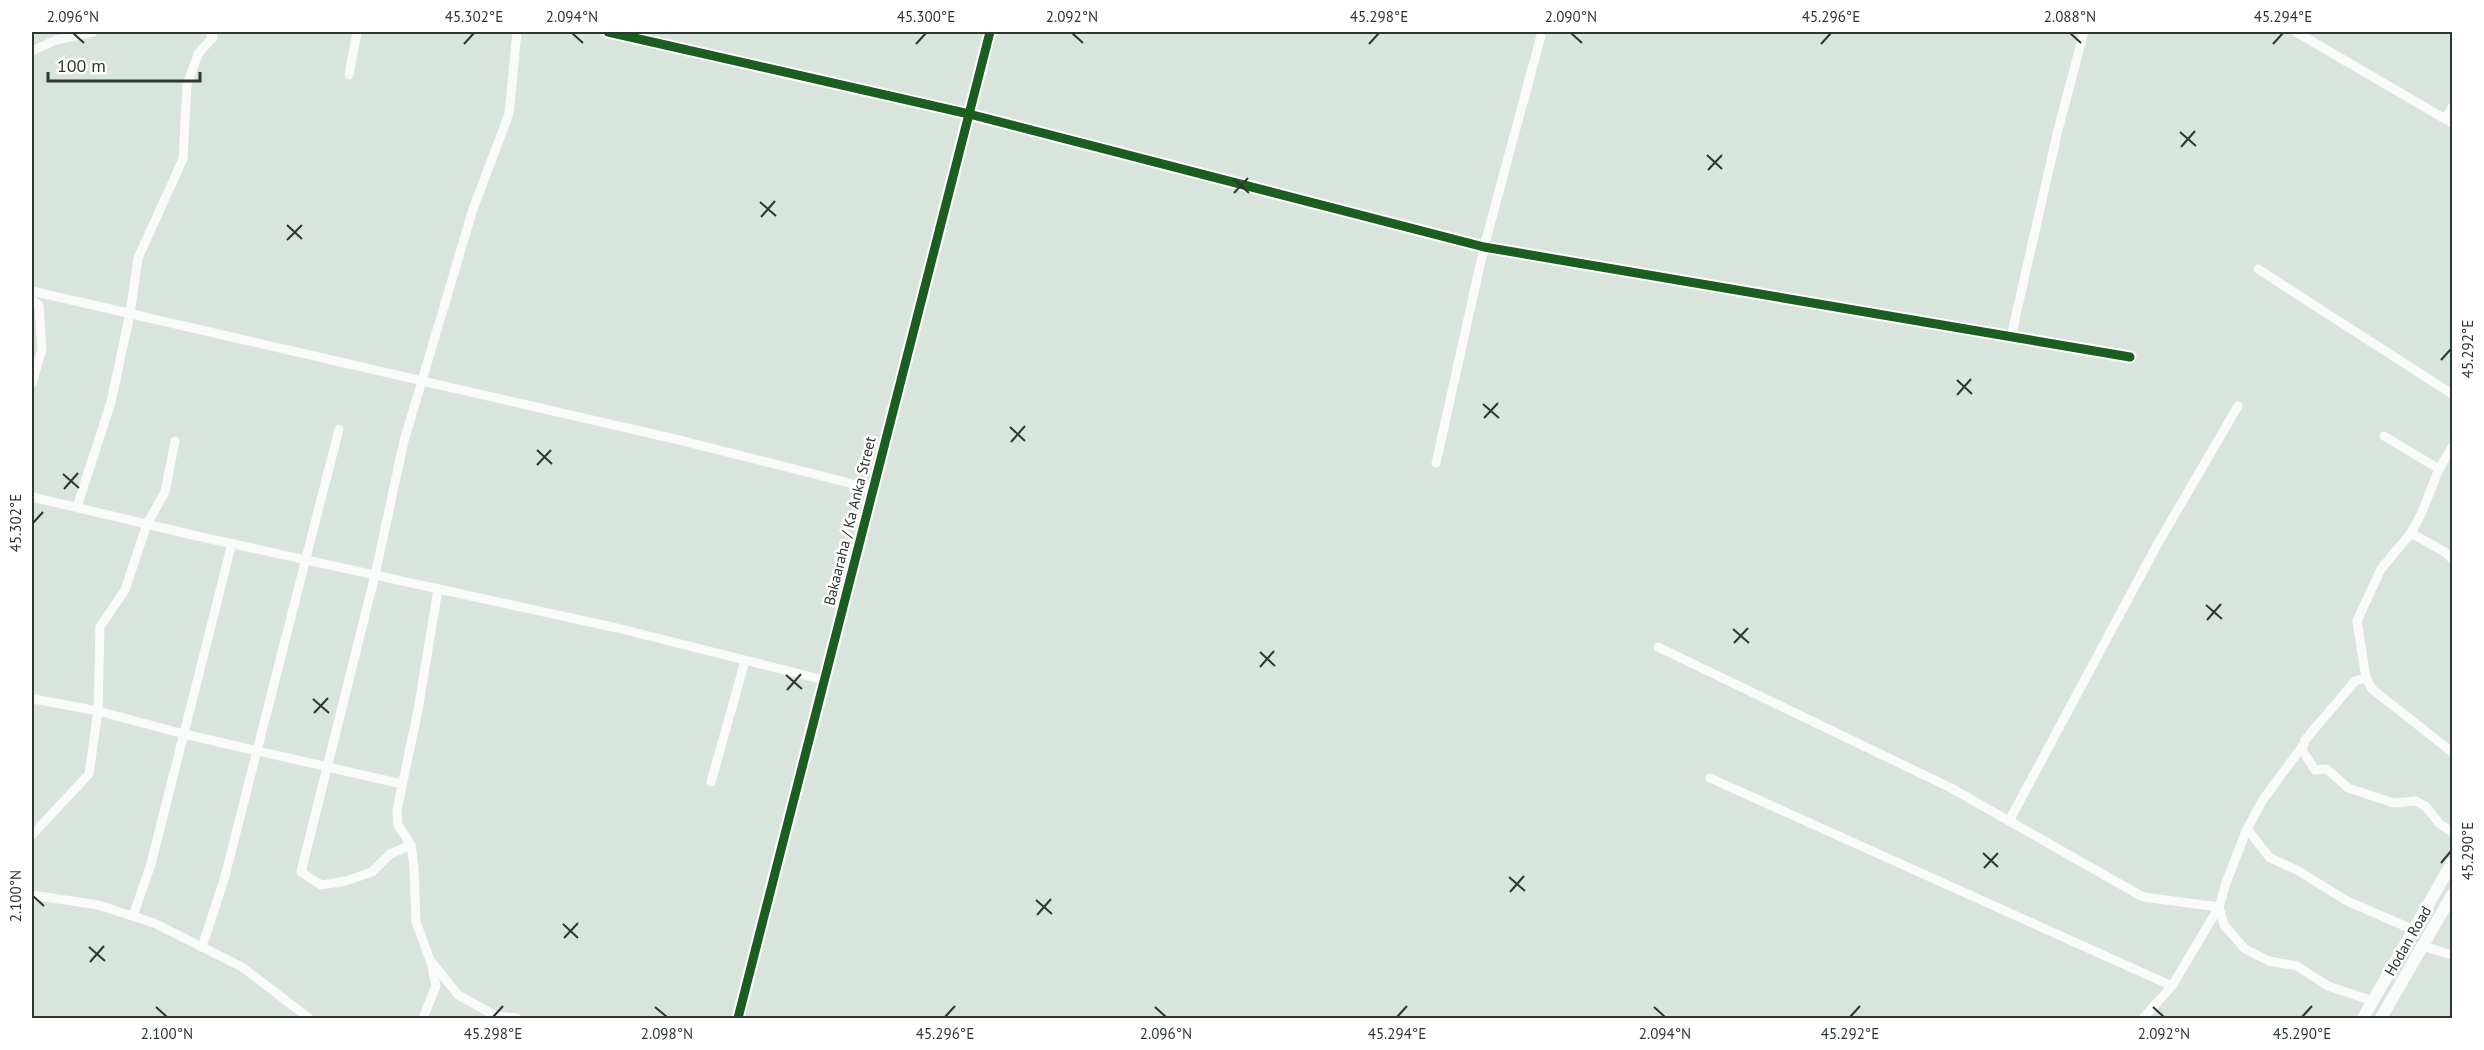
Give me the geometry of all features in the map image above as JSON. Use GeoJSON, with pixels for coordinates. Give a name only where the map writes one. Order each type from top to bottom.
{"type":"FeatureCollection","features":[{"type":"Feature","properties":{"kind":"street"},"geometry":{"type":"LineString","coordinates":[[32,51],[56,40],[93,32]]}},
{"type":"Feature","properties":{"kind":"street"},"geometry":{"type":"LineString","coordinates":[[77,507],[106,422],[130,314],[138,258],[183,159],[187,85],[198,54],[213,37],[210,32]]}},
{"type":"Feature","properties":{"kind":"street"},"geometry":{"type":"LineString","coordinates":[[349,75],[357,32]]}},
{"type":"Feature","properties":{"kind":"street"},"geometry":{"type":"LineString","coordinates":[[411,845],[390,854],[372,872],[346,881],[321,885],[301,872],[375,575],[404,441],[473,209],[509,114],[517,32]]}},
{"type":"Feature","properties":{"kind":"street"},"geometry":{"type":"LineString","coordinates":[[608,32],[969,114],[1484,247],[2130,357]]}},
{"type":"Feature","properties":{"kind":"street","name":"Bakaaraha / Ka Anka Street"},"geometry":{"type":"LineString","coordinates":[[738,1018],[990,32]]}},
{"type":"Feature","properties":{"kind":"street"},"geometry":{"type":"LineString","coordinates":[[1436,463],[1484,247],[1542,32]]}},
{"type":"Feature","properties":{"kind":"street"},"geometry":{"type":"LineString","coordinates":[[2011,337],[2058,130],[2085,32]]}},
{"type":"Feature","properties":{"kind":"street"},"geometry":{"type":"LineString","coordinates":[[2296,32],[2449,121],[2452,107]]}},
{"type":"Feature","properties":{"kind":"street"},"geometry":{"type":"LineString","coordinates":[[2258,269],[2452,394]]}},
{"type":"Feature","properties":{"kind":"street"},"geometry":{"type":"LineString","coordinates":[[32,291],[675,439],[873,489]]}},
{"type":"Feature","properties":{"kind":"street"},"geometry":{"type":"LineString","coordinates":[[32,299],[39,306],[42,349],[32,383]]}},
{"type":"Feature","properties":{"kind":"street"},"geometry":{"type":"LineString","coordinates":[[2009,821],[2157,545],[2238,406]]}},
{"type":"Feature","properties":{"kind":"street"},"geometry":{"type":"LineString","coordinates":[[202,947],[224,880],[339,429]]}},
{"type":"Feature","properties":{"kind":"street"},"geometry":{"type":"LineString","coordinates":[[2384,436],[2439,469]]}},
{"type":"Feature","properties":{"kind":"street"},"geometry":{"type":"LineString","coordinates":[[32,836],[89,774],[98,711],[100,627],[125,590],[147,524],[165,492],[175,441]]}},
{"type":"Feature","properties":{"kind":"street"},"geometry":{"type":"LineString","coordinates":[[2452,447],[2439,469],[2411,533],[2381,569],[2357,621],[2366,678],[2372,689],[2452,752]]}},
{"type":"Feature","properties":{"kind":"street"},"geometry":{"type":"LineString","coordinates":[[32,497],[617,628],[824,680]]}},
{"type":"Feature","properties":{"kind":"street"},"geometry":{"type":"LineString","coordinates":[[2411,533],[2445,552],[2452,559]]}},
{"type":"Feature","properties":{"kind":"street"},"geometry":{"type":"LineString","coordinates":[[133,916],[151,864],[232,543]]}},
{"type":"Feature","properties":{"kind":"street"},"geometry":{"type":"LineString","coordinates":[[423,1018],[436,986],[430,960],[416,922],[411,845],[398,825],[397,810],[420,699],[438,589]]}},
{"type":"Feature","properties":{"kind":"street"},"geometry":{"type":"LineString","coordinates":[[1658,647],[1951,788],[2143,897],[2219,907]]}},
{"type":"Feature","properties":{"kind":"street"},"geometry":{"type":"LineString","coordinates":[[711,782],[745,661]]}},
{"type":"Feature","properties":{"kind":"street"},"geometry":{"type":"LineString","coordinates":[[2366,678],[2355,681],[2305,740],[2302,750],[2315,770],[2326,769],[2348,788],[2394,803],[2416,801],[2425,806],[2440,824],[2452,832]]}},
{"type":"Feature","properties":{"kind":"street"},"geometry":{"type":"LineString","coordinates":[[34,699],[98,711],[257,752],[402,784]]}},
{"type":"Feature","properties":{"kind":"street"},"geometry":{"type":"LineString","coordinates":[[2143,1018],[2172,986],[2219,907],[2247,829],[2262,801],[2304,744]]}},
{"type":"Feature","properties":{"kind":"street"},"geometry":{"type":"LineString","coordinates":[[1710,777],[2172,986]]}},
{"type":"Feature","properties":{"kind":"street"},"geometry":{"type":"LineString","coordinates":[[2247,829],[2270,858],[2297,870],[2347,901],[2414,930]]}},
{"type":"Feature","properties":{"kind":"street","name":"Hodan Road"},"geometry":{"type":"LineString","coordinates":[[2363,1018],[2452,863]]}},
{"type":"Feature","properties":{"kind":"street"},"geometry":{"type":"LineString","coordinates":[[32,895],[98,906],[154,923],[242,967],[309,1018]]}},
{"type":"Feature","properties":{"kind":"street","name":"Hodan Road"},"geometry":{"type":"LineString","coordinates":[[2381,1018],[2452,895]]}},
{"type":"Feature","properties":{"kind":"street"},"geometry":{"type":"LineString","coordinates":[[2219,907],[2224,925],[2245,949],[2269,961],[2297,966],[2328,986],[2373,1001]]}},
{"type":"Feature","properties":{"kind":"street"},"geometry":{"type":"LineString","coordinates":[[2423,946],[2452,955]]}},
{"type":"Feature","properties":{"kind":"street"},"geometry":{"type":"LineString","coordinates":[[430,960],[458,995],[496,1016],[517,1018]]}},
{"type":"Feature","properties":{"kind":"cycle path"},"geometry":{"type":"LineString","coordinates":[[608,32],[969,114],[1484,247],[2130,357]]}},
{"type":"Feature","properties":{"kind":"cycle path"},"geometry":{"type":"LineString","coordinates":[[738,1018],[990,32]]}}]}
